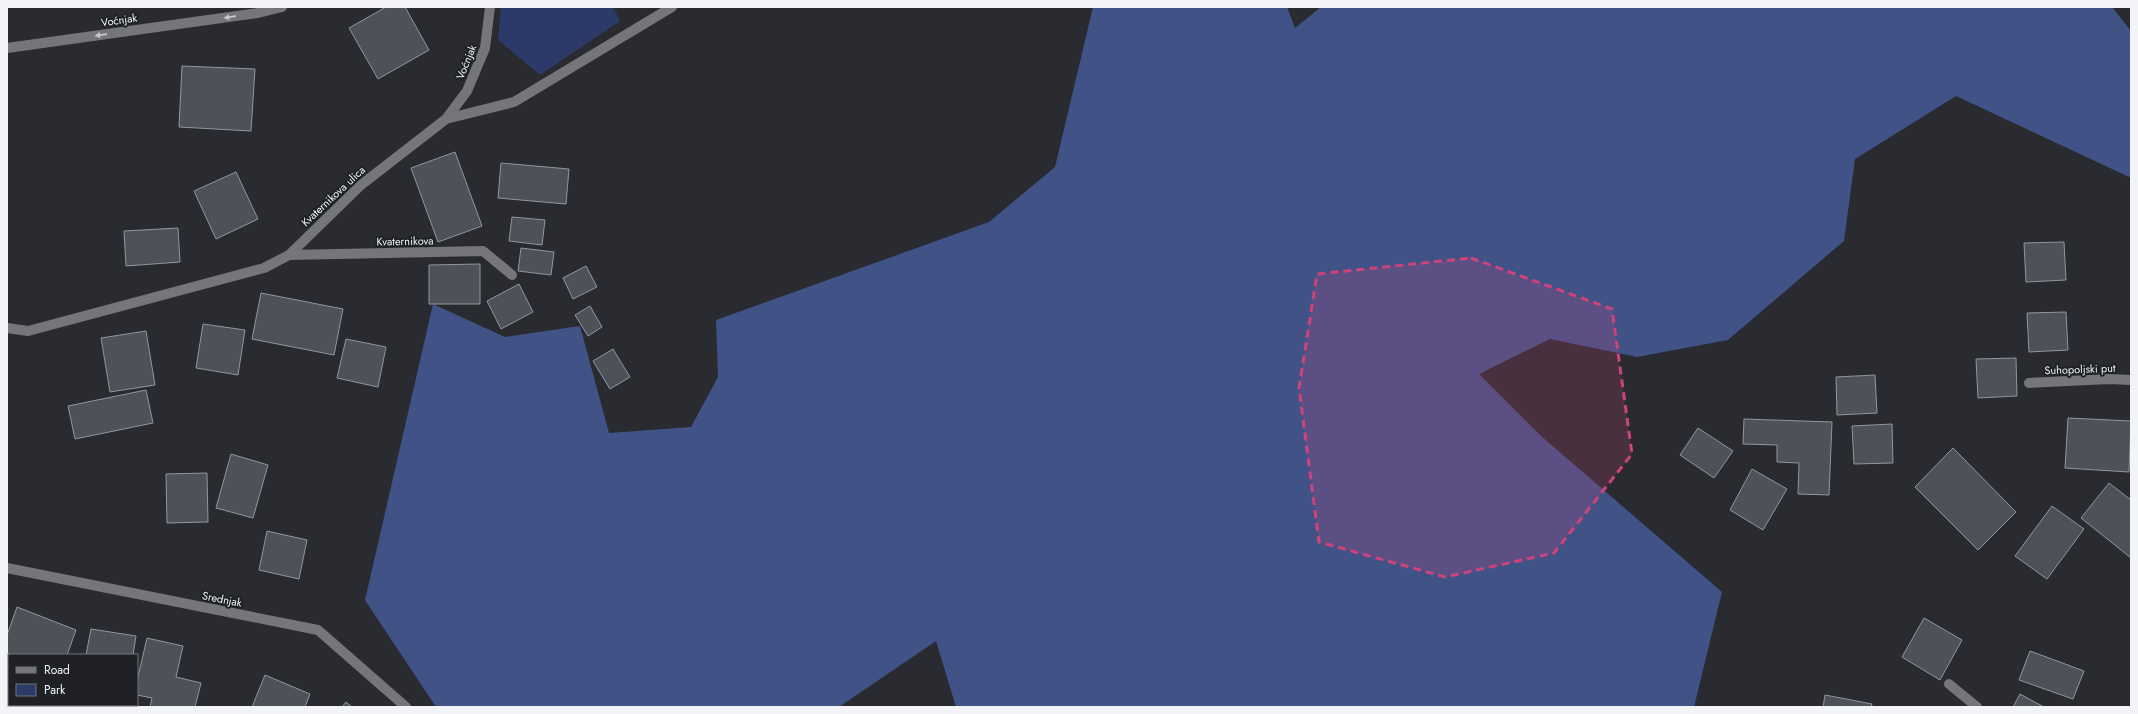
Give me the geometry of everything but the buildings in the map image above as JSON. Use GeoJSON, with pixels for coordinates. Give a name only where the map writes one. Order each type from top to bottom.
{"type":"FeatureCollection","features":[{"type":"Feature","properties":{"kind":"street","name":"Voćnjak"},"geometry":{"type":"LineString","coordinates":[[7,48],[258,13],[282,7]]}},
{"type":"Feature","properties":{"kind":"street","name":"Voćnjak"},"geometry":{"type":"LineString","coordinates":[[446,119],[468,90],[486,48],[490,7]]}},
{"type":"Feature","properties":{"kind":"street","name":"Kvaternikova ulica"},"geometry":{"type":"LineString","coordinates":[[7,328],[28,331],[264,268],[289,255],[361,185],[446,119],[514,102],[672,7]]}},
{"type":"Feature","properties":{"kind":"street","name":"Kvaternikova"},"geometry":{"type":"LineString","coordinates":[[289,255],[483,251],[512,275]]}},
{"type":"Feature","properties":{"kind":"street","name":"Suhopoljski put"},"geometry":{"type":"LineString","coordinates":[[2029,383],[2109,379],[2131,380]]}},
{"type":"Feature","properties":{"kind":"street","name":"Srednjak"},"geometry":{"type":"LineString","coordinates":[[7,568],[318,630],[406,707]]}},
{"type":"Feature","properties":{"kind":"street"},"geometry":{"type":"LineString","coordinates":[[1949,684],[1977,707]]}},
{"type":"Feature","properties":{"kind":"highlighted area"},"geometry":{"type":"Polygon","coordinates":[[[1471,258],[1612,309],[1632,454],[1554,553],[1445,577],[1319,542],[1299,388],[1317,274],[1471,258]]]}},
{"type":"Feature","properties":{"kind":"green space"},"geometry":{"type":"Polygon","coordinates":[[[501,7],[613,7],[620,21],[540,75],[498,40],[501,7]]]}},
{"type":"Feature","properties":{"kind":"shaded area"},"geometry":{"type":"Polygon","coordinates":[[[1093,7],[1287,7],[1295,28],[1321,7],[2112,7],[2131,31],[2131,176],[2129,177],[1956,96],[1855,159],[1844,241],[1728,340],[1637,357],[1550,339],[1479,374],[1541,436],[1722,592],[1694,707],[956,707],[936,641],[839,707],[436,707],[365,600],[433,304],[505,337],[580,326],[609,433],[691,427],[718,377],[716,320],[989,222],[1055,167],[1093,7]]]}}]}
